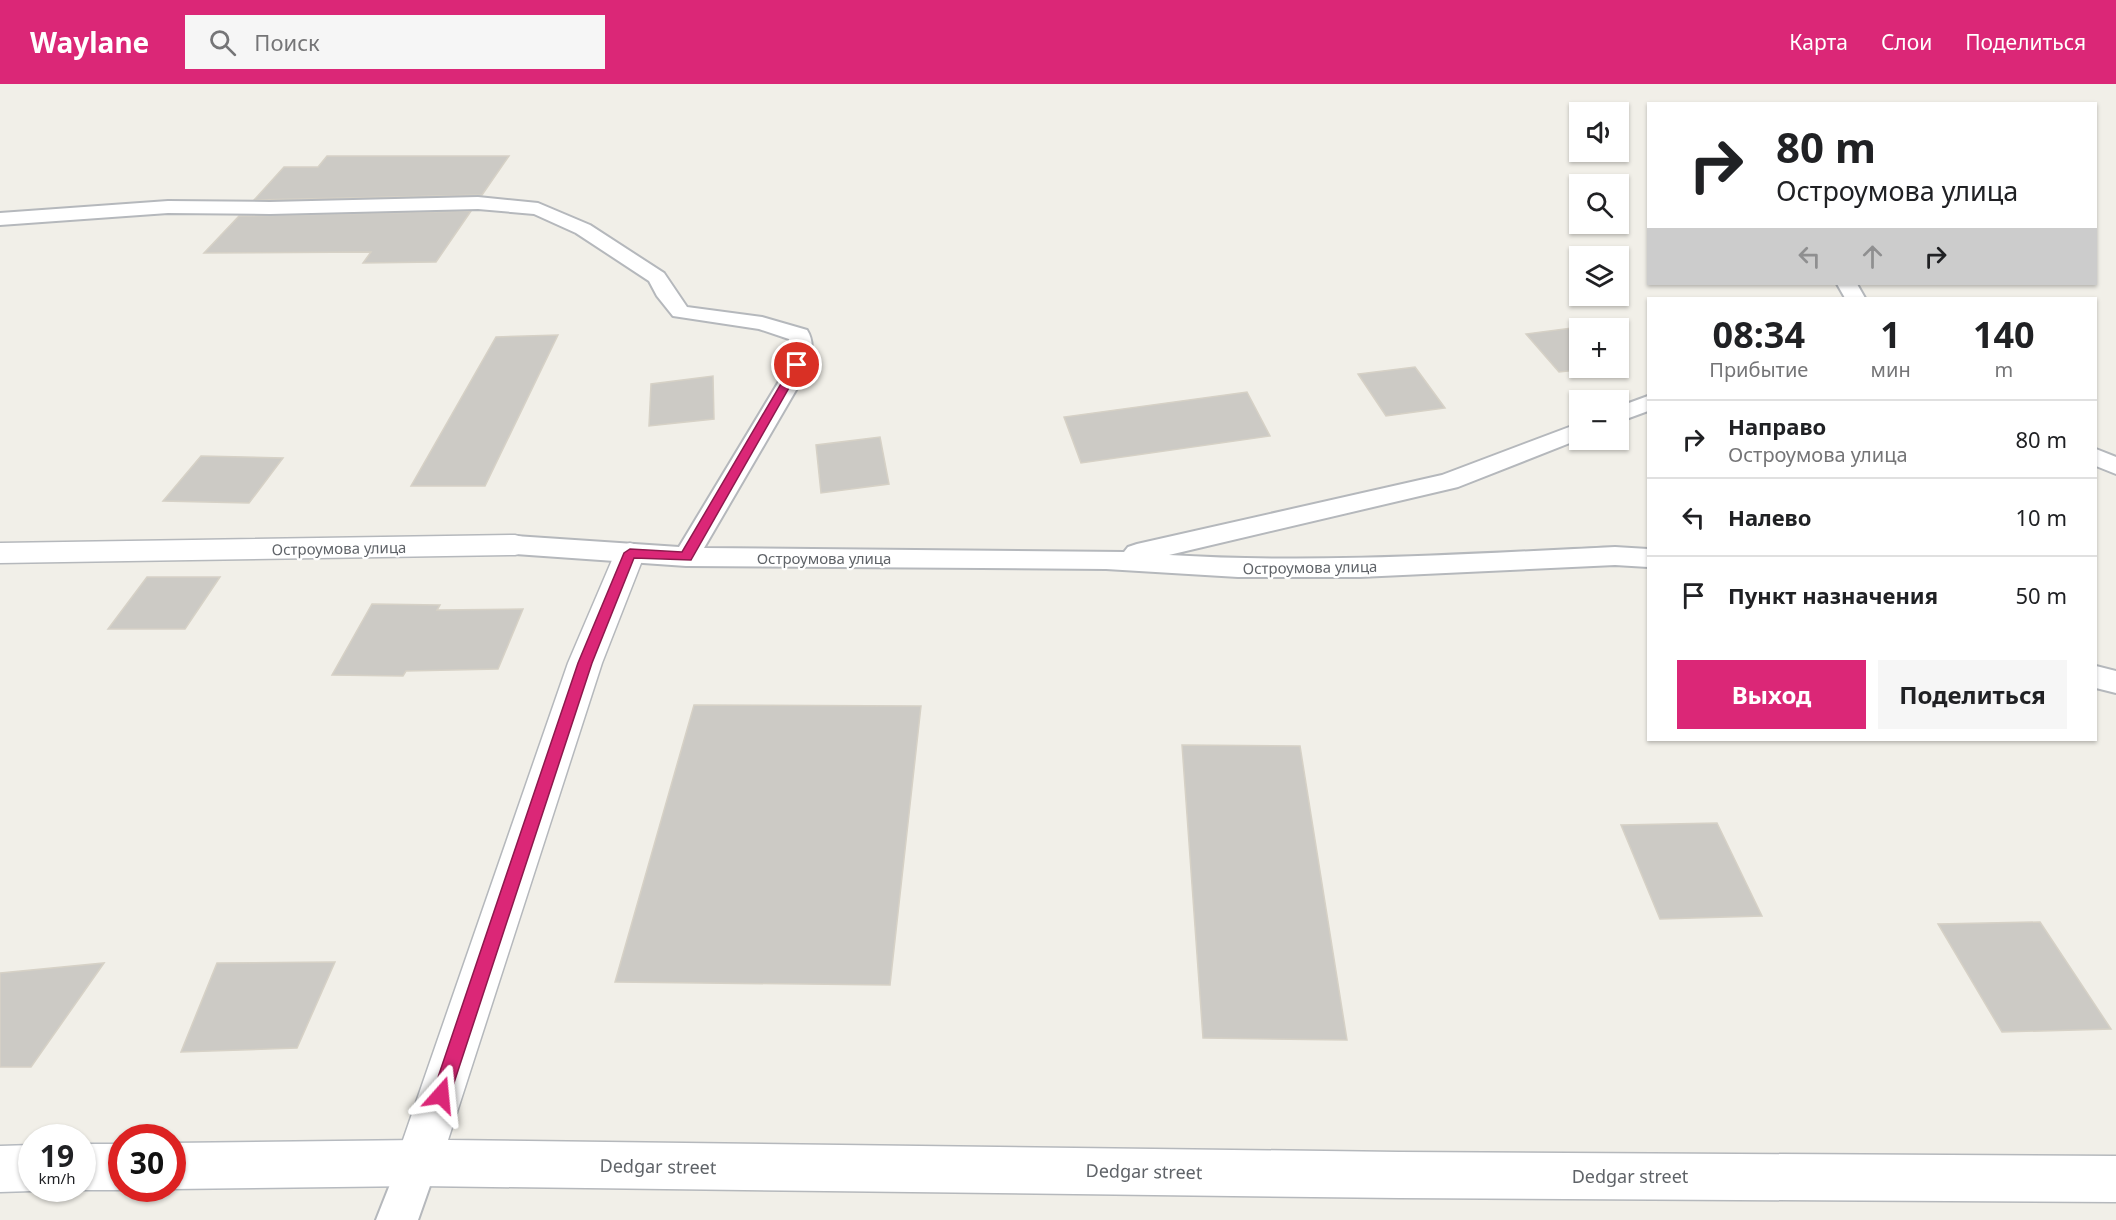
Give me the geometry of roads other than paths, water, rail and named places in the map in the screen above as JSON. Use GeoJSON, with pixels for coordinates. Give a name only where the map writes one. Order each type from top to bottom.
{"type":"FeatureCollection","features":[{"type":"Feature","properties":{"kind":"street","name":"Остроумова улица"},"geometry":{"type":"LineString","coordinates":[[0,553],[514,545]]}},
{"type":"Feature","properties":{"kind":"street"},"geometry":{"type":"LineString","coordinates":[[418,1163],[585,663],[630,553]]}},
{"type":"Feature","properties":{"kind":"street","name":"Dedgar street"},"geometry":{"type":"LineString","coordinates":[[186,1166],[418,1163],[1399,1175],[2116,1179]]}},
{"type":"Feature","properties":{"kind":"street"},"geometry":{"type":"LineString","coordinates":[[0,1168],[18,1168]]}},
{"type":"Feature","properties":{"kind":"lane"},"geometry":{"type":"LineString","coordinates":[[0,219],[168,207],[270,208],[478,203],[538,208],[583,229],[657,277],[667,296],[680,312],[762,323],[800,335],[802,352],[792,378],[686,557]]}},
{"type":"Feature","properties":{"kind":"lane"},"geometry":{"type":"LineString","coordinates":[[1629,411],[1647,403]]}},
{"type":"Feature","properties":{"kind":"lane"},"geometry":{"type":"LineString","coordinates":[[1106,560],[1449,481],[1569,434]]}},
{"type":"Feature","properties":{"kind":"lane"},"geometry":{"type":"LineString","coordinates":[[2097,457],[2116,466]]}},
{"type":"Feature","properties":{"kind":"lane","name":"Остроумова улица"},"geometry":{"type":"LineString","coordinates":[[514,545],[686,557],[1106,560],[1238,568],[1327,568],[1603,557],[1647,558]]}},
{"type":"Feature","properties":{"kind":"lane"},"geometry":{"type":"LineString","coordinates":[[2097,677],[2116,682]]}},
{"type":"Feature","properties":{"kind":"lane"},"geometry":{"type":"LineString","coordinates":[[397,1220],[418,1163]]}}]}
